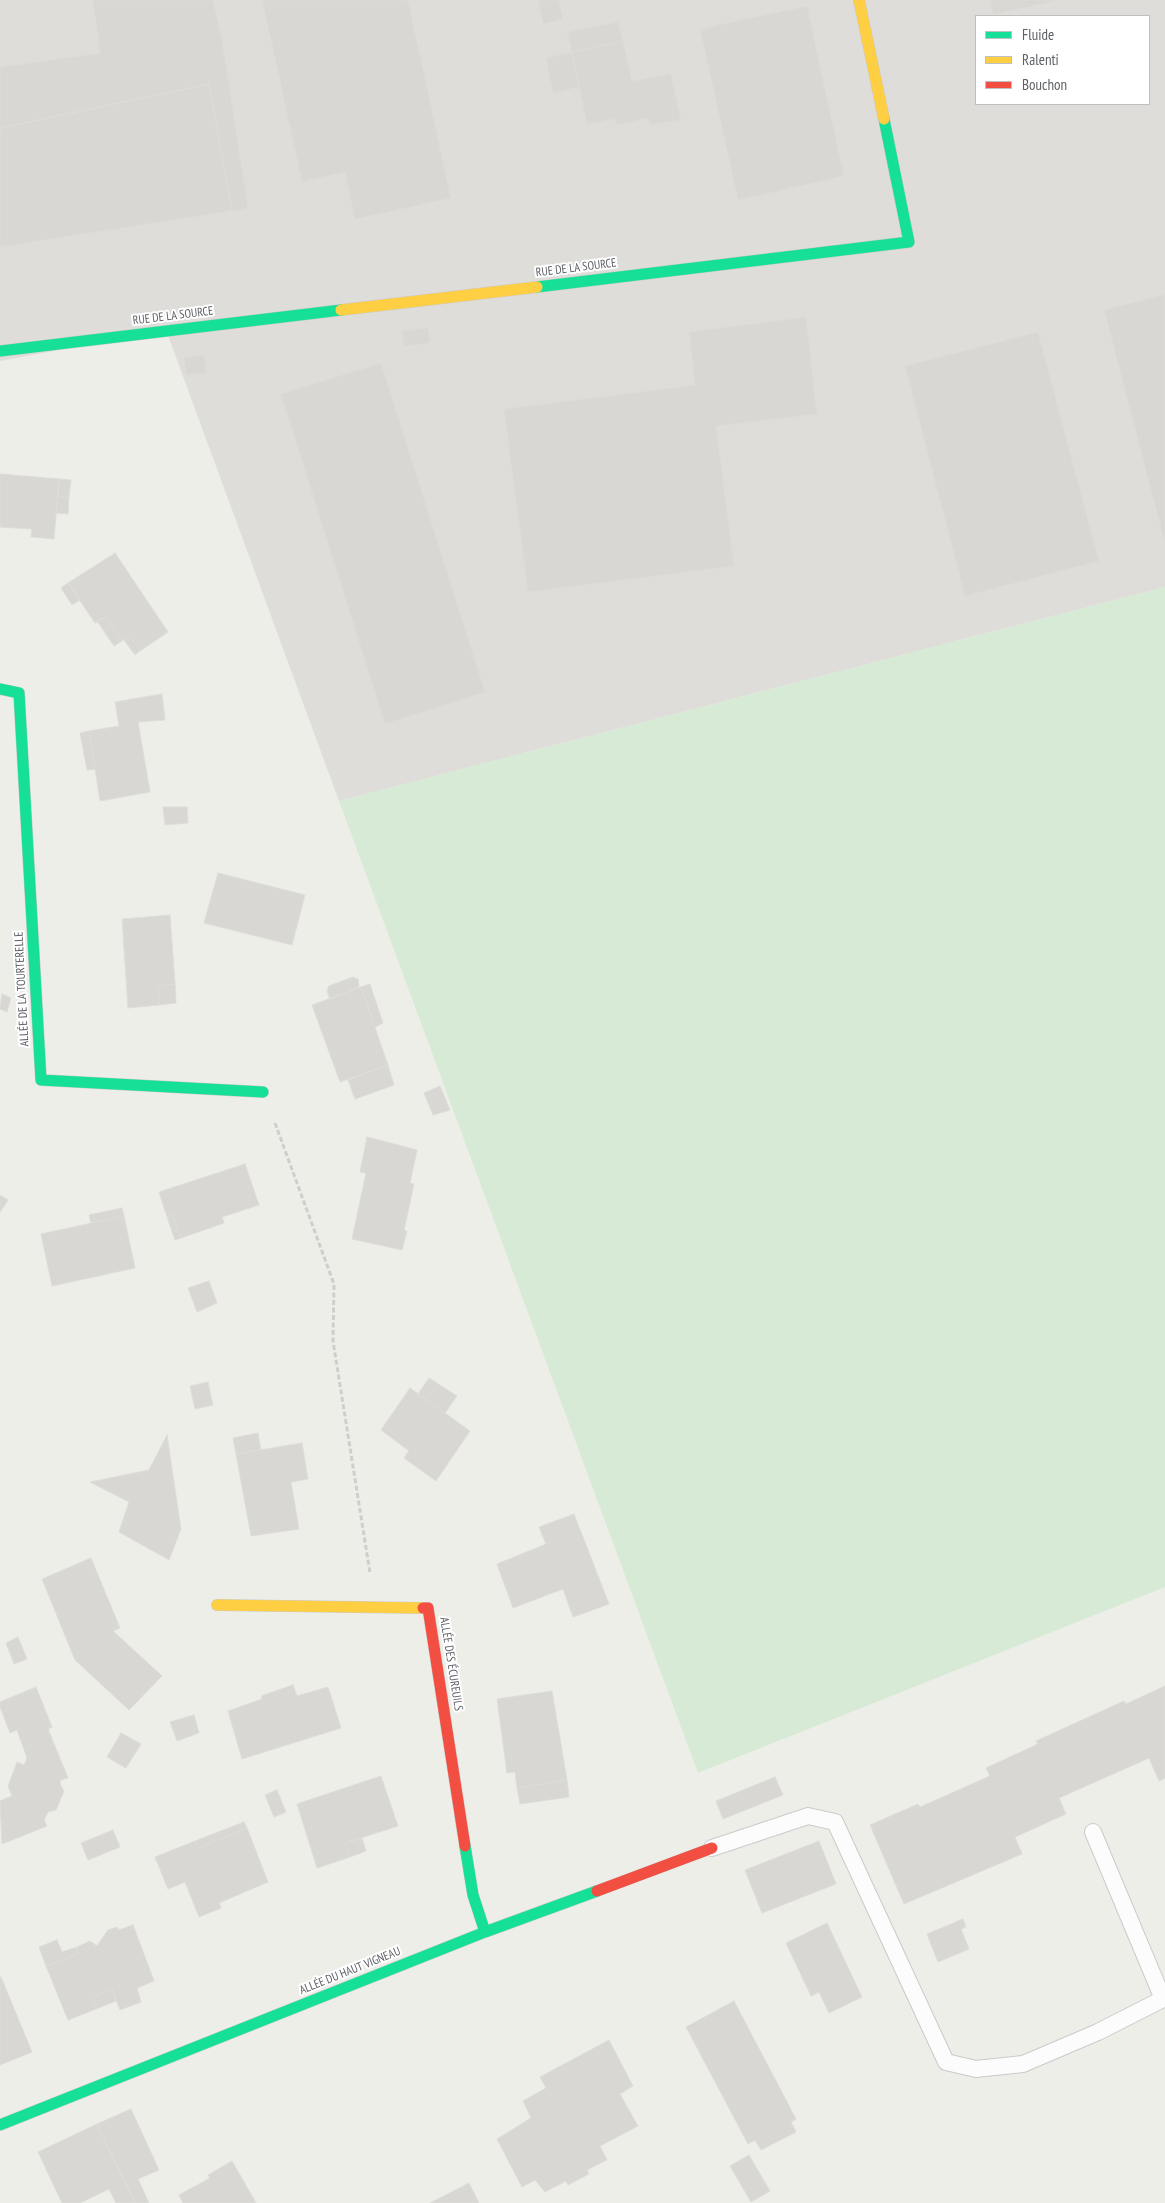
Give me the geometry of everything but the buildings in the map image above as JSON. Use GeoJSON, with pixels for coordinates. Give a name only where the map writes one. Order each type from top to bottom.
{"type":"FeatureCollection","features":[{"type":"Feature","properties":{"kind":"street","name":"RUE DE LA SOURCE"},"geometry":{"type":"LineString","coordinates":[[0,352],[909,242],[859,0]]}},
{"type":"Feature","properties":{"kind":"street","name":"ALLÉE DE LA TOURTERELLE"},"geometry":{"type":"LineString","coordinates":[[0,689],[19,693],[40,1080],[263,1092]]}},
{"type":"Feature","properties":{"kind":"street","name":"ALLÉE DES ÉCUREUILS"},"geometry":{"type":"LineString","coordinates":[[217,1606],[428,1608],[473,1895],[485,1932]]}},
{"type":"Feature","properties":{"kind":"street","name":"ALLÉE DU HAUT VIGNEAU"},"geometry":{"type":"LineString","coordinates":[[0,2125],[485,1932],[712,1848]]}},
{"type":"Feature","properties":{"kind":"lane"},"geometry":{"type":"LineString","coordinates":[[712,1848],[808,1816],[835,1822],[946,2062],[976,2068],[1024,2064],[1098,2032],[1164,1999],[1093,1832]]}},
{"type":"Feature","properties":{"kind":"path"},"geometry":{"type":"LineString","coordinates":[[263,1092],[334,1284],[333,1341],[375,1607]]}},
{"type":"Feature","properties":{"kind":"shaded area"},"geometry":{"type":"Polygon","coordinates":[[[0,0],[1165,0],[1165,587],[339,801],[166,330],[0,361],[0,0]]]}},
{"type":"Feature","properties":{"kind":"green space"},"geometry":{"type":"Polygon","coordinates":[[[1165,587],[1165,1587],[698,1773],[339,801],[1165,587]]]}},
{"type":"Feature","properties":{"kind":"traffic: fast"},"geometry":{"type":"LineString","coordinates":[[537,287],[909,242],[884,119]]}},
{"type":"Feature","properties":{"kind":"traffic: fast"},"geometry":{"type":"LineString","coordinates":[[0,351],[341,310]]}},
{"type":"Feature","properties":{"kind":"traffic: fast"},"geometry":{"type":"LineString","coordinates":[[0,689],[19,693],[41,1080],[263,1092]]}},
{"type":"Feature","properties":{"kind":"traffic: fast"},"geometry":{"type":"LineString","coordinates":[[465,1846],[473,1895],[485,1932]]}},
{"type":"Feature","properties":{"kind":"traffic: fast"},"geometry":{"type":"LineString","coordinates":[[0,2125],[485,1932],[597,1891]]}},
{"type":"Feature","properties":{"kind":"traffic: slow"},"geometry":{"type":"LineString","coordinates":[[859,0],[884,119]]}},
{"type":"Feature","properties":{"kind":"traffic: slow"},"geometry":{"type":"LineString","coordinates":[[341,310],[537,287]]}},
{"type":"Feature","properties":{"kind":"traffic: slow"},"geometry":{"type":"LineString","coordinates":[[217,1605],[423,1608]]}},
{"type":"Feature","properties":{"kind":"traffic: jam"},"geometry":{"type":"LineString","coordinates":[[423,1608],[428,1608],[465,1846]]}},
{"type":"Feature","properties":{"kind":"traffic: jam"},"geometry":{"type":"LineString","coordinates":[[597,1891],[712,1848]]}}]}
